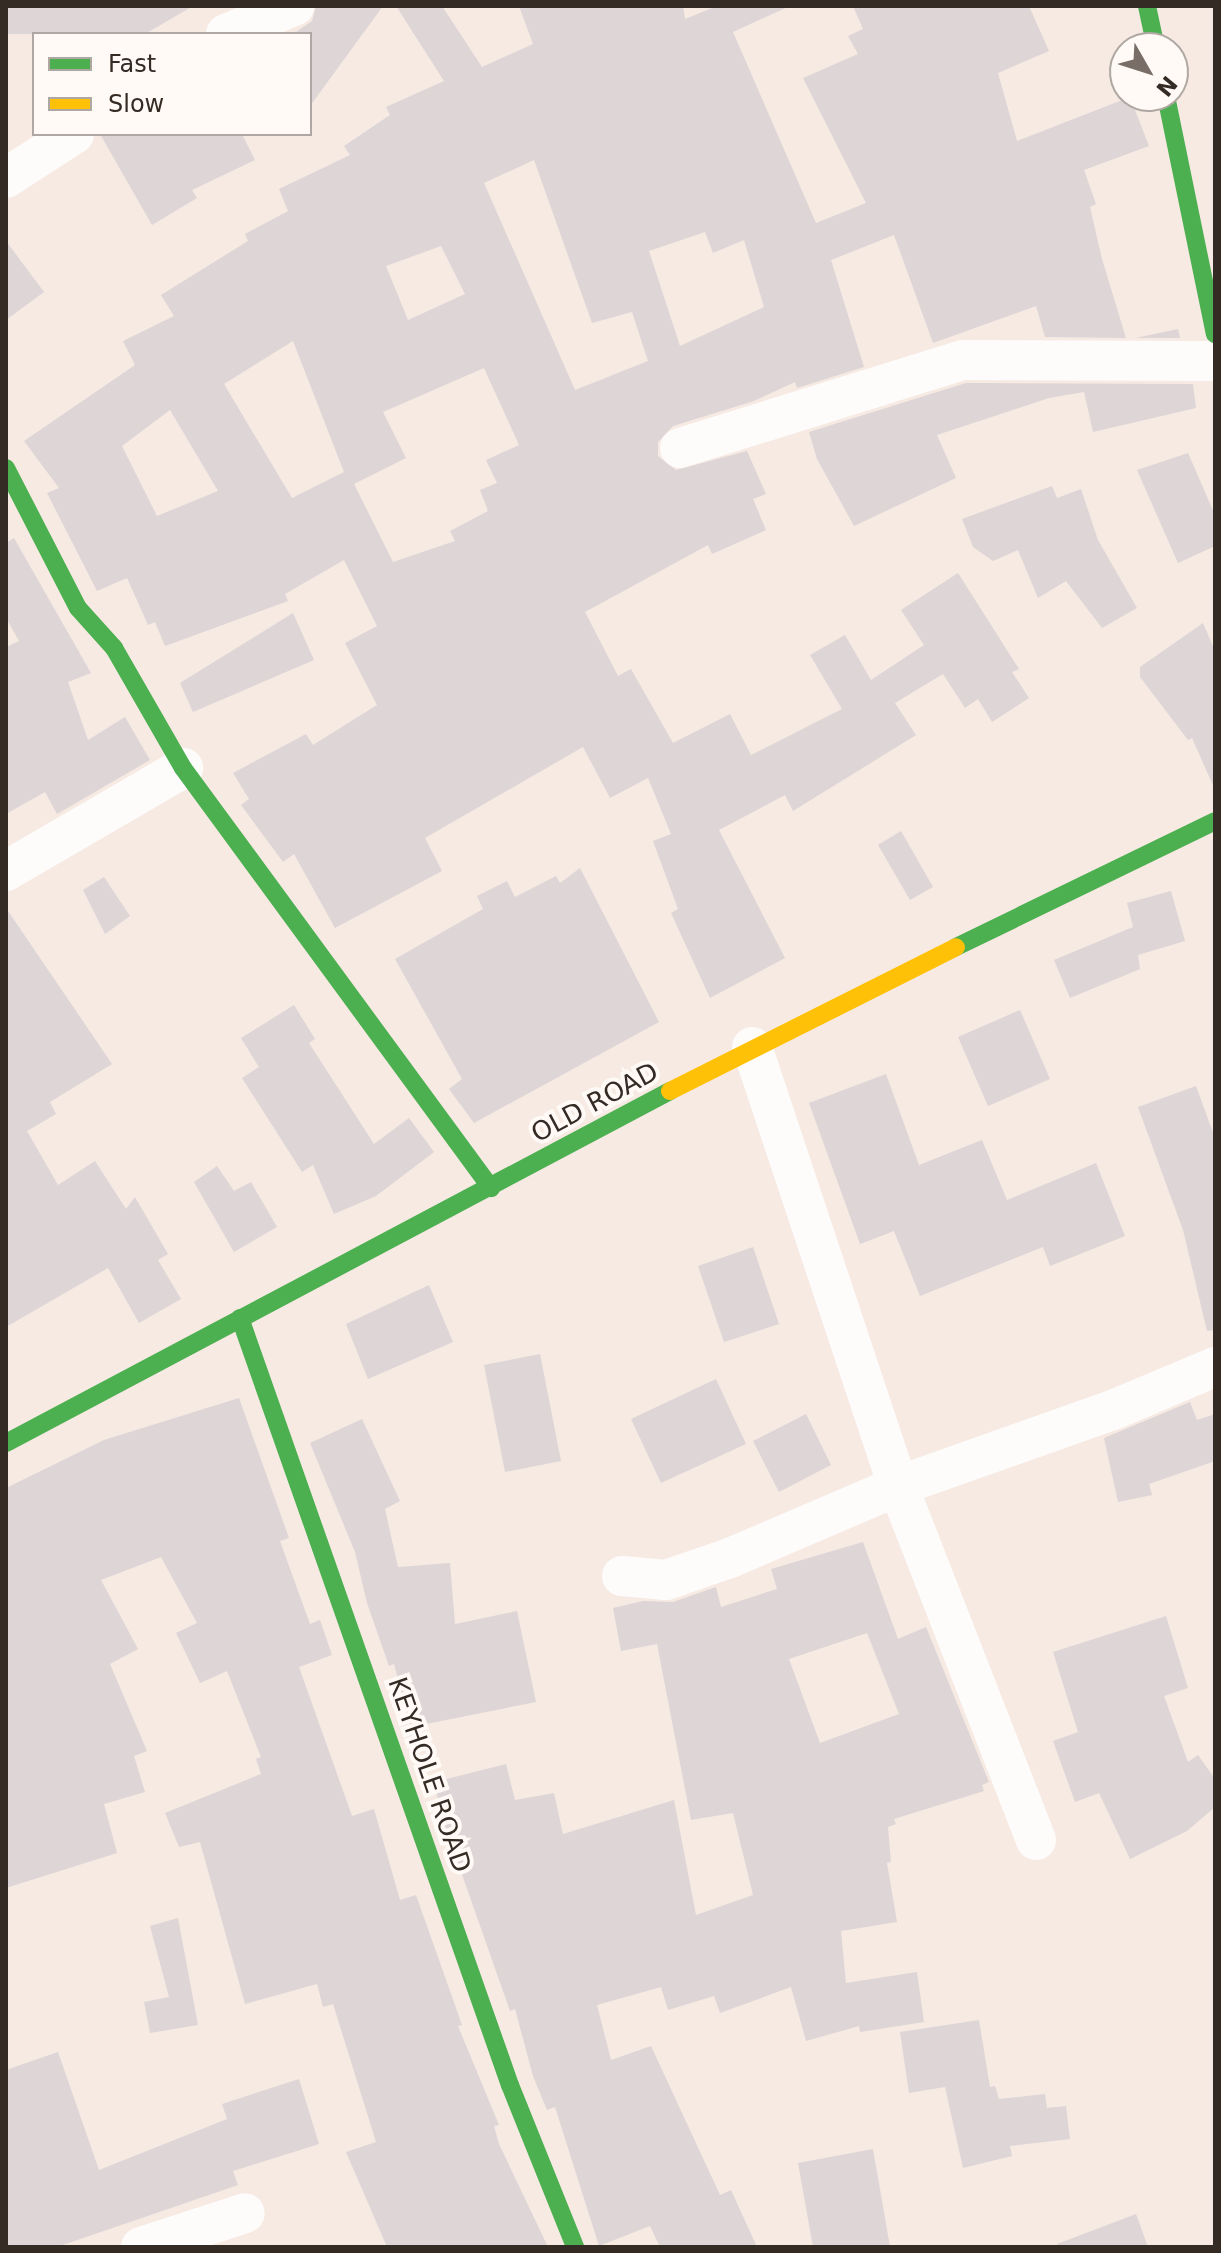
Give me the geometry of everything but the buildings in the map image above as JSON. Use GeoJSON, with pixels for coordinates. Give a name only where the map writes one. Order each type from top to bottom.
{"type":"FeatureCollection","features":[{"type":"Feature","properties":{"kind":"street"},"geometry":{"type":"LineString","coordinates":[[223,24],[294,6]]}},
{"type":"Feature","properties":{"kind":"street"},"geometry":{"type":"LineString","coordinates":[[1147,6],[1153,32]]}},
{"type":"Feature","properties":{"kind":"street"},"geometry":{"type":"LineString","coordinates":[[1169,112],[1215,334]]}},
{"type":"Feature","properties":{"kind":"street"},"geometry":{"type":"LineString","coordinates":[[6,178],[71,136]]}},
{"type":"Feature","properties":{"kind":"street"},"geometry":{"type":"LineString","coordinates":[[680,448],[963,360],[1215,361]]}},
{"type":"Feature","properties":{"kind":"street"},"geometry":{"type":"LineString","coordinates":[[6,468],[78,608],[114,648],[183,768],[491,1188]]}},
{"type":"Feature","properties":{"kind":"street"},"geometry":{"type":"LineString","coordinates":[[6,871],[183,768]]}},
{"type":"Feature","properties":{"kind":"street","name":"OLD ROAD"},"geometry":{"type":"LineString","coordinates":[[6,1443],[752,1047],[1215,821]]}},
{"type":"Feature","properties":{"kind":"street"},"geometry":{"type":"LineString","coordinates":[[752,1047],[898,1486],[1036,1840]]}},
{"type":"Feature","properties":{"kind":"street","name":"KEYHOLE ROAD"},"geometry":{"type":"LineString","coordinates":[[240,1318],[510,2085],[575,2247]]}},
{"type":"Feature","properties":{"kind":"street"},"geometry":{"type":"LineString","coordinates":[[622,1576],[666,1580],[898,1486],[1113,1410],[1215,1367]]}},
{"type":"Feature","properties":{"kind":"street"},"geometry":{"type":"LineString","coordinates":[[141,2247],[245,2213]]}},
{"type":"Feature","properties":{"kind":"traffic: fast"},"geometry":{"type":"LineString","coordinates":[[1147,6],[1153,32]]}},
{"type":"Feature","properties":{"kind":"traffic: fast"},"geometry":{"type":"LineString","coordinates":[[1169,112],[1215,334]]}},
{"type":"Feature","properties":{"kind":"traffic: fast"},"geometry":{"type":"LineString","coordinates":[[6,468],[78,608],[114,648],[183,768],[491,1188]]}},
{"type":"Feature","properties":{"kind":"traffic: fast"},"geometry":{"type":"LineString","coordinates":[[956,947],[1215,821]]}},
{"type":"Feature","properties":{"kind":"traffic: fast"},"geometry":{"type":"LineString","coordinates":[[6,1443],[670,1091]]}},
{"type":"Feature","properties":{"kind":"traffic: fast"},"geometry":{"type":"LineString","coordinates":[[240,1318],[510,2085],[575,2247]]}},
{"type":"Feature","properties":{"kind":"traffic: slow"},"geometry":{"type":"LineString","coordinates":[[670,1091],[956,947]]}}]}
